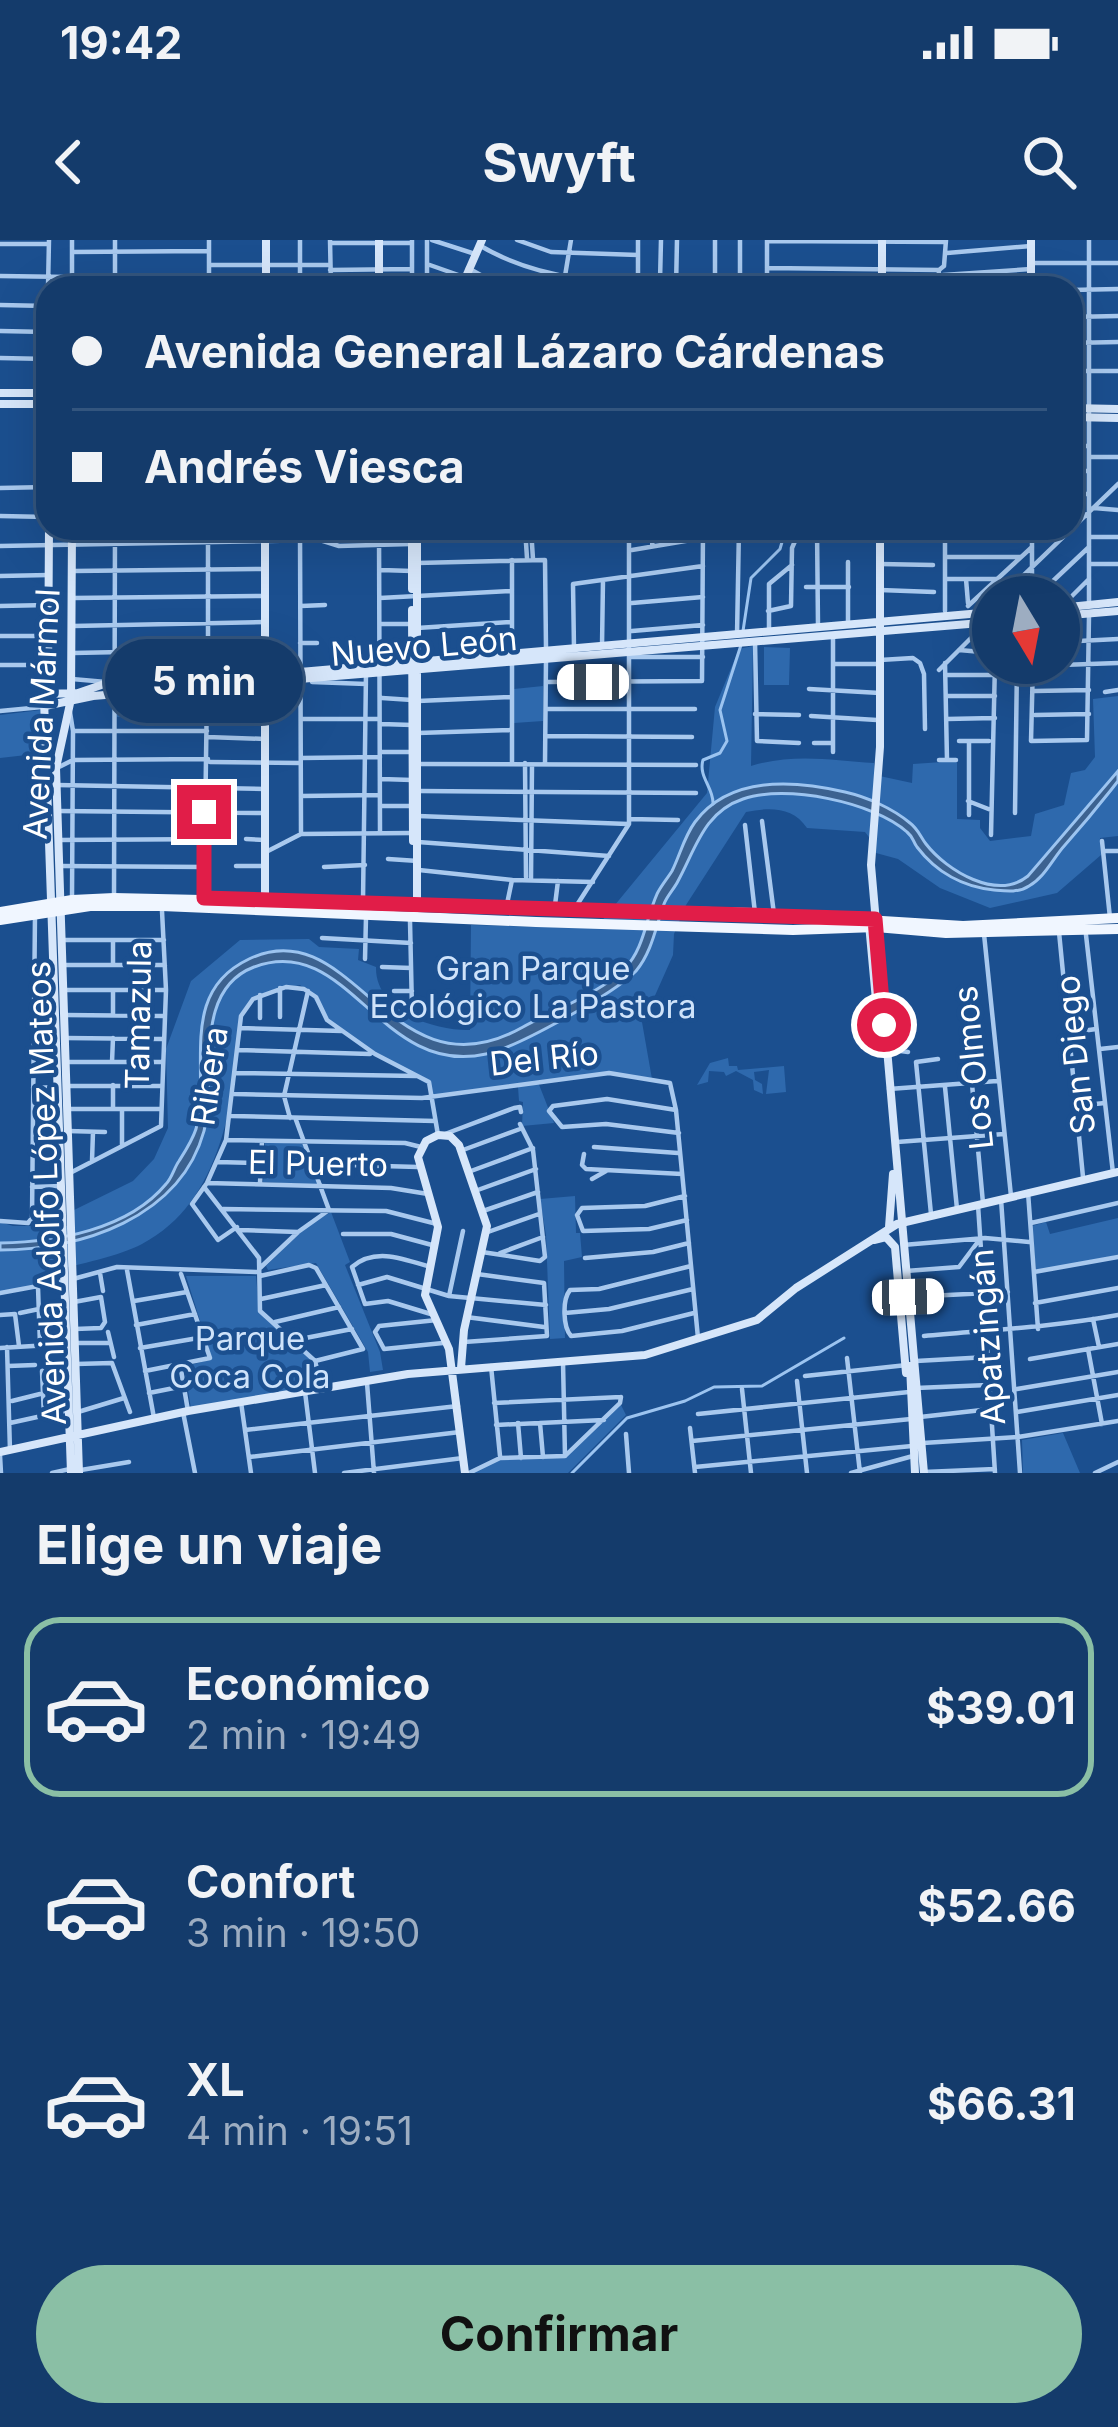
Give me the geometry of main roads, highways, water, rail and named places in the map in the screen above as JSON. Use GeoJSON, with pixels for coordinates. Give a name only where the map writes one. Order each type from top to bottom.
{"type":"FeatureCollection","features":[{"type":"Feature","properties":{"kind":"main road"},"geometry":{"type":"LineString","coordinates":[[584,895],[596,910]]}},
{"type":"Feature","properties":{"kind":"main road"},"geometry":{"type":"LineString","coordinates":[[0,916],[114,898],[265,900],[299,905]]}},
{"type":"Feature","properties":{"kind":"main road"},"geometry":{"type":"LineString","coordinates":[[0,916],[62,906],[299,905],[508,912],[554,907],[680,925],[1115,922]]}},
{"type":"Feature","properties":{"kind":"main road"},"geometry":{"type":"LineString","coordinates":[[536,922],[571,918],[574,909]]}},
{"type":"Feature","properties":{"kind":"main road"},"geometry":{"type":"LineString","coordinates":[[508,912],[536,922],[676,911],[774,914],[984,934],[1085,931],[1115,922]]}},
{"type":"Feature","properties":{"kind":"main road"},"geometry":{"type":"LineString","coordinates":[[984,934],[1003,925]]}},
{"type":"Feature","properties":{"kind":"waterway"},"geometry":{"type":"LineString","coordinates":[[743,631],[751,578],[780,549],[783,540]]}},
{"type":"Feature","properties":{"kind":"waterway"},"geometry":{"type":"LineString","coordinates":[[713,804],[703,760],[720,753],[727,741],[720,710],[741,645]]}},
{"type":"Feature","properties":{"kind":"waterway"},"geometry":{"type":"LineString","coordinates":[[572,1473],[627,1418],[714,1387],[762,1386],[844,1338]]}},
{"type":"Feature","properties":{"kind":"park label","name":"Gran Parque Ecológico La Pastora"},"geometry":{"type":"Point","coordinates":[533,987]}},
{"type":"Feature","properties":{"kind":"park label","name":"Parque Coca Cola"},"geometry":{"type":"Point","coordinates":[250,1357]}}]}
